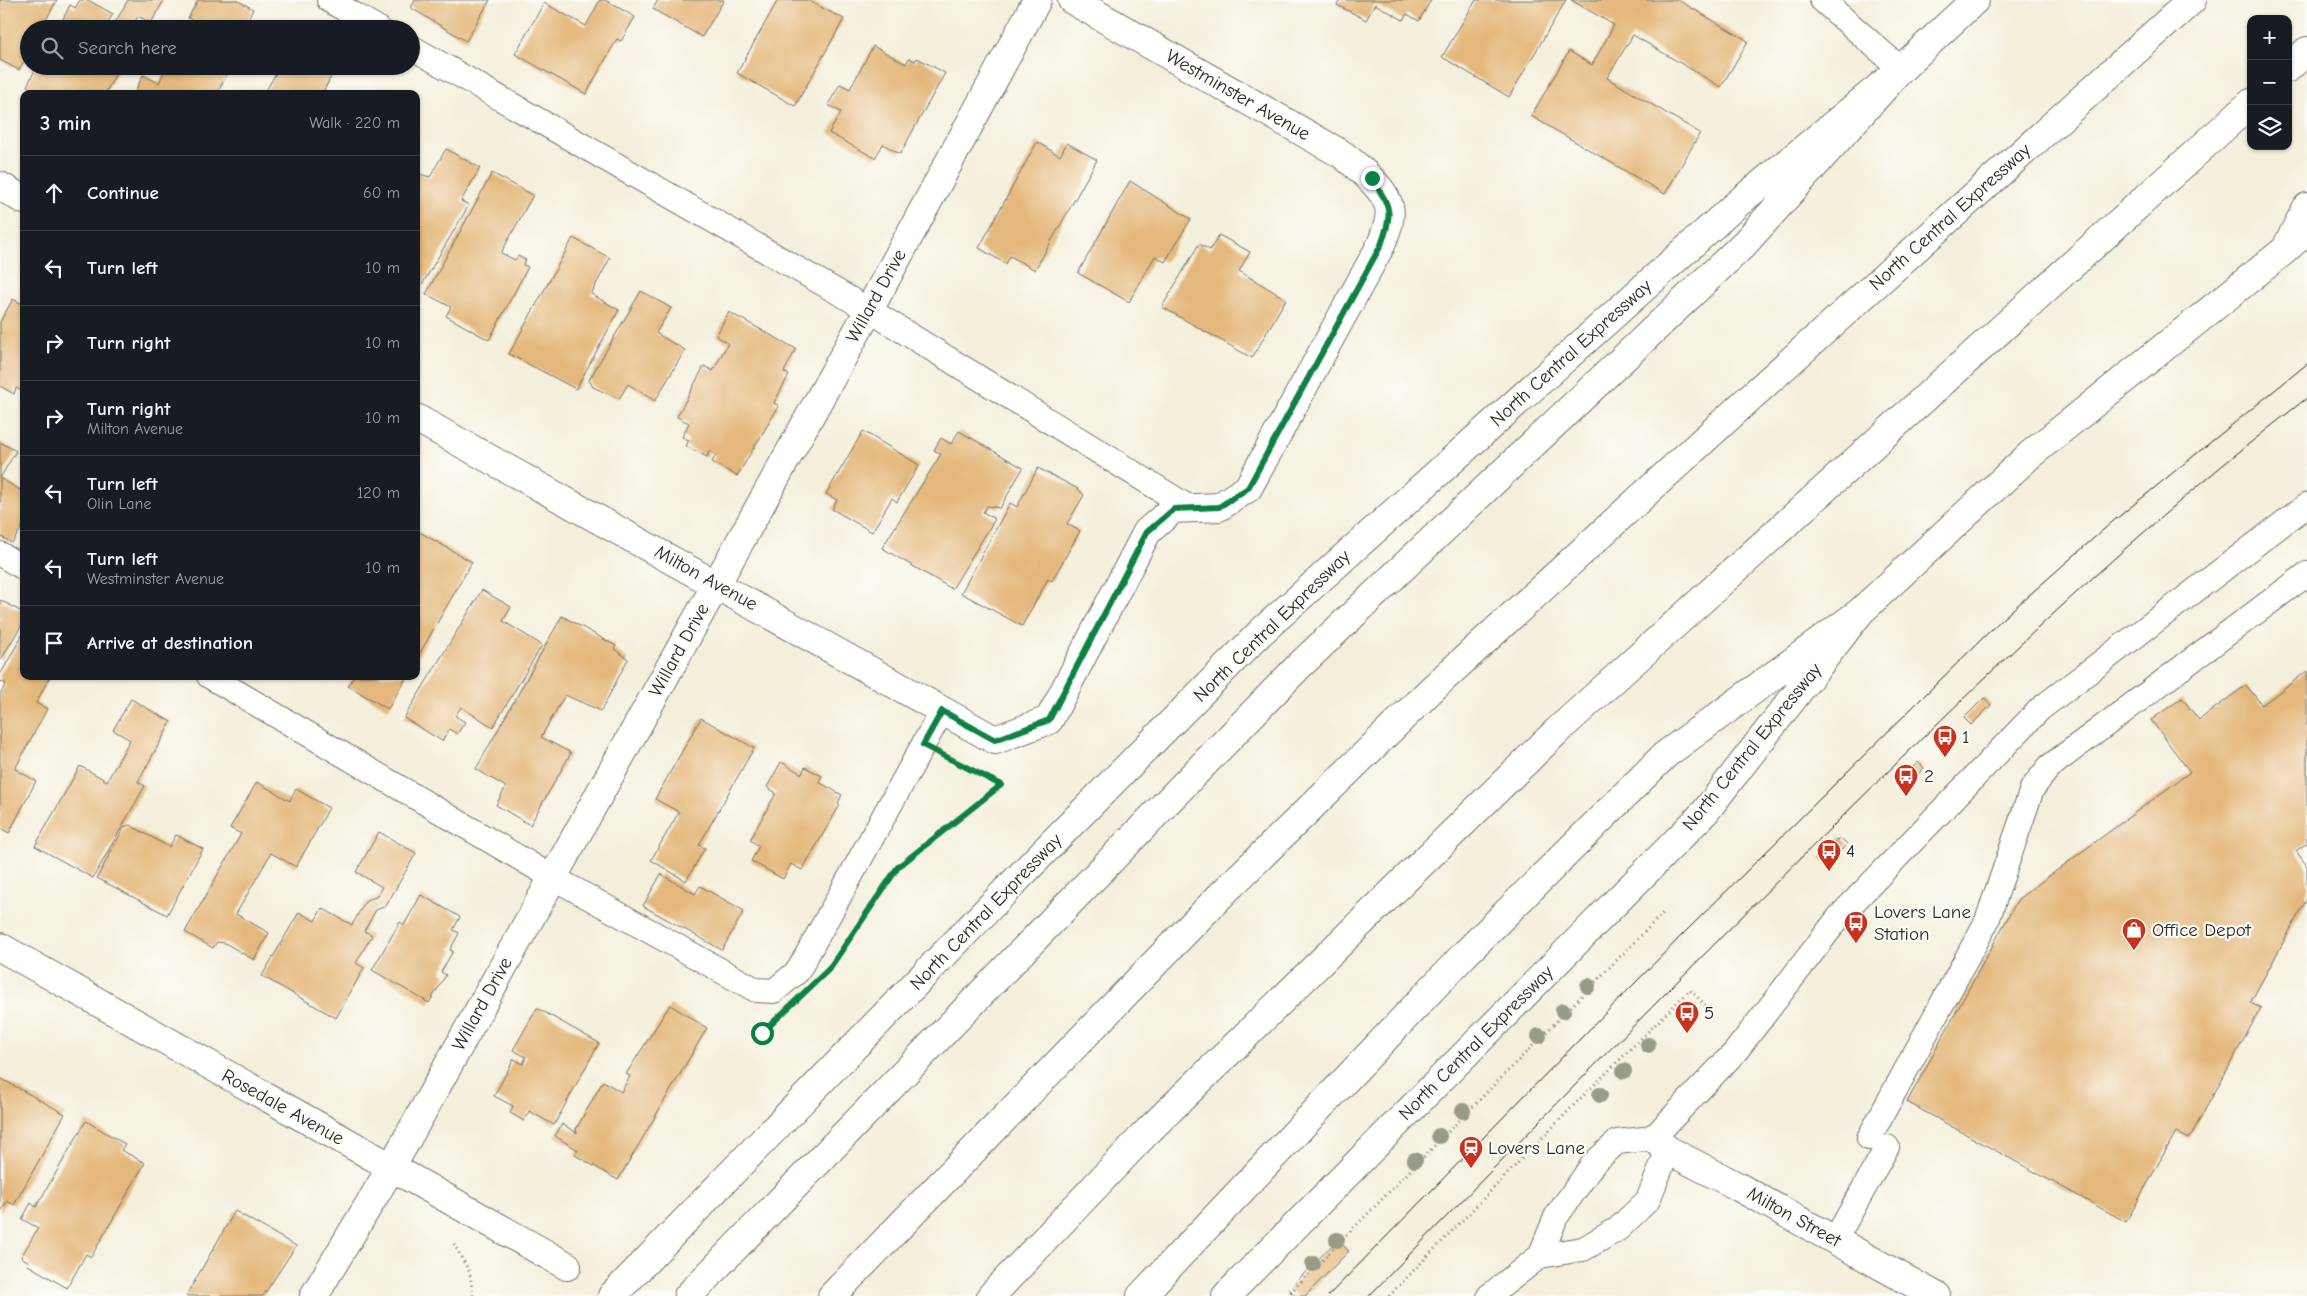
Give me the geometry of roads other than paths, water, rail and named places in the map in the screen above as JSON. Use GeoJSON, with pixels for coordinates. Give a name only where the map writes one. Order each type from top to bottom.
{"type":"FeatureCollection","features":[{"type":"Feature","properties":{"kind":"main road","name":"Willard Drive"},"geometry":{"type":"LineString","coordinates":[[314,1296],[391,1168],[869,310],[1037,0]]}},
{"type":"Feature","properties":{"kind":"main road","name":"Westminster Avenue"},"geometry":{"type":"LineString","coordinates":[[1072,0],[1343,155],[1372,178],[1389,206],[1388,226],[1381,245],[1248,488],[1219,507],[1190,508]]}},
{"type":"Feature","properties":{"kind":"main road","name":"North Central Expressway"},"geometry":{"type":"LineString","coordinates":[[612,1296],[1061,834],[1261,632],[1738,203],[1901,69],[1975,0]]}},
{"type":"Feature","properties":{"kind":"main road","name":"North Central Expressway"},"geometry":{"type":"LineString","coordinates":[[832,1296],[1160,956],[1325,791],[1432,689],[1746,400],[2192,0]]}},
{"type":"Feature","properties":{"kind":"main road"},"geometry":{"type":"LineString","coordinates":[[2292,64],[2307,51]]}},
{"type":"Feature","properties":{"kind":"main road"},"geometry":{"type":"LineString","coordinates":[[688,1296],[1299,666],[1744,244],[1901,69]]}},
{"type":"Feature","properties":{"kind":"main road"},"geometry":{"type":"LineString","coordinates":[[991,1296],[1152,1128],[1557,731],[2249,105]]}},
{"type":"Feature","properties":{"kind":"main road"},"geometry":{"type":"LineString","coordinates":[[0,186],[20,198]]}},
{"type":"Feature","properties":{"kind":"main road"},"geometry":{"type":"LineString","coordinates":[[2285,250],[2307,207]]}},
{"type":"Feature","properties":{"kind":"main road","name":"North Central Expressway"},"geometry":{"type":"LineString","coordinates":[[1226,1296],[1705,812],[1860,612],[2031,454],[2285,250],[2307,230]]}},
{"type":"Feature","properties":{"kind":"main road","name":"Milton Avenue"},"geometry":{"type":"LineString","coordinates":[[420,420],[995,740],[1049,720],[1147,532],[1174,509],[1190,508]]}},
{"type":"Feature","properties":{"kind":"main road"},"geometry":{"type":"LineString","coordinates":[[1140,1296],[1462,956],[1665,754],[1860,612]]}},
{"type":"Feature","properties":{"kind":"main road","name":"Rosedale Avenue"},"geometry":{"type":"LineString","coordinates":[[0,948],[566,1266]]}},
{"type":"Feature","properties":{"kind":"main road","name":"Milton Street"},"geometry":{"type":"LineString","coordinates":[[1660,1144],[1835,1240],[1919,1292]]}},
{"type":"Feature","properties":{"kind":"lane"},"geometry":{"type":"LineString","coordinates":[[329,0],[363,20]]}},
{"type":"Feature","properties":{"kind":"lane"},"geometry":{"type":"LineString","coordinates":[[1822,0],[1901,69]]}},
{"type":"Feature","properties":{"kind":"lane"},"geometry":{"type":"LineString","coordinates":[[420,52],[869,310],[1190,508]]}},
{"type":"Feature","properties":{"kind":"lane"},"geometry":{"type":"LineString","coordinates":[[1489,1296],[1540,1256],[1583,1249],[1618,1229],[1648,1200],[1660,1144],[1736,1051],[1840,916],[2040,709],[2307,505]]}},
{"type":"Feature","properties":{"kind":"lane"},"geometry":{"type":"LineString","coordinates":[[0,554],[20,566]]}},
{"type":"Feature","properties":{"kind":"lane"},"geometry":{"type":"LineString","coordinates":[[1835,1240],[1878,1143],[1987,921],[2032,789],[2049,767],[2307,574]]}},
{"type":"Feature","properties":{"kind":"lane"},"geometry":{"type":"LineString","coordinates":[[216,680],[552,877],[756,990],[774,991],[798,971],[942,711]]}},
{"type":"Feature","properties":{"kind":"lane"},"geometry":{"type":"LineString","coordinates":[[1540,1256],[1556,1217],[1594,1163],[1617,1142],[1660,1144]]}},
{"type":"Feature","properties":{"kind":"tram line"},"geometry":{"type":"LineString","coordinates":[[1328,1296],[1685,932],[2002,619],[2111,523],[2307,364]]}},
{"type":"Feature","properties":{"kind":"tram line"},"geometry":{"type":"LineString","coordinates":[[1369,1296],[1726,933],[2013,651],[2186,496],[2307,398]]}},
{"type":"Feature","properties":{"kind":"place","name":"1"},"geometry":{"type":"Point","coordinates":[1945,758]}},
{"type":"Feature","properties":{"kind":"place","name":"2"},"geometry":{"type":"Point","coordinates":[1906,797]}},
{"type":"Feature","properties":{"kind":"place","name":"4"},"geometry":{"type":"Point","coordinates":[1829,872]}},
{"type":"Feature","properties":{"kind":"place","name":"Lovers Lane Station"},"geometry":{"type":"Point","coordinates":[1856,944]}},
{"type":"Feature","properties":{"kind":"place","name":"Office Depot"},"geometry":{"type":"Point","coordinates":[2134,951]}},
{"type":"Feature","properties":{"kind":"place","name":"5"},"geometry":{"type":"Point","coordinates":[1687,1034]}},
{"type":"Feature","properties":{"kind":"place","name":"Lovers Lane"},"geometry":{"type":"Point","coordinates":[1471,1169]}}]}
